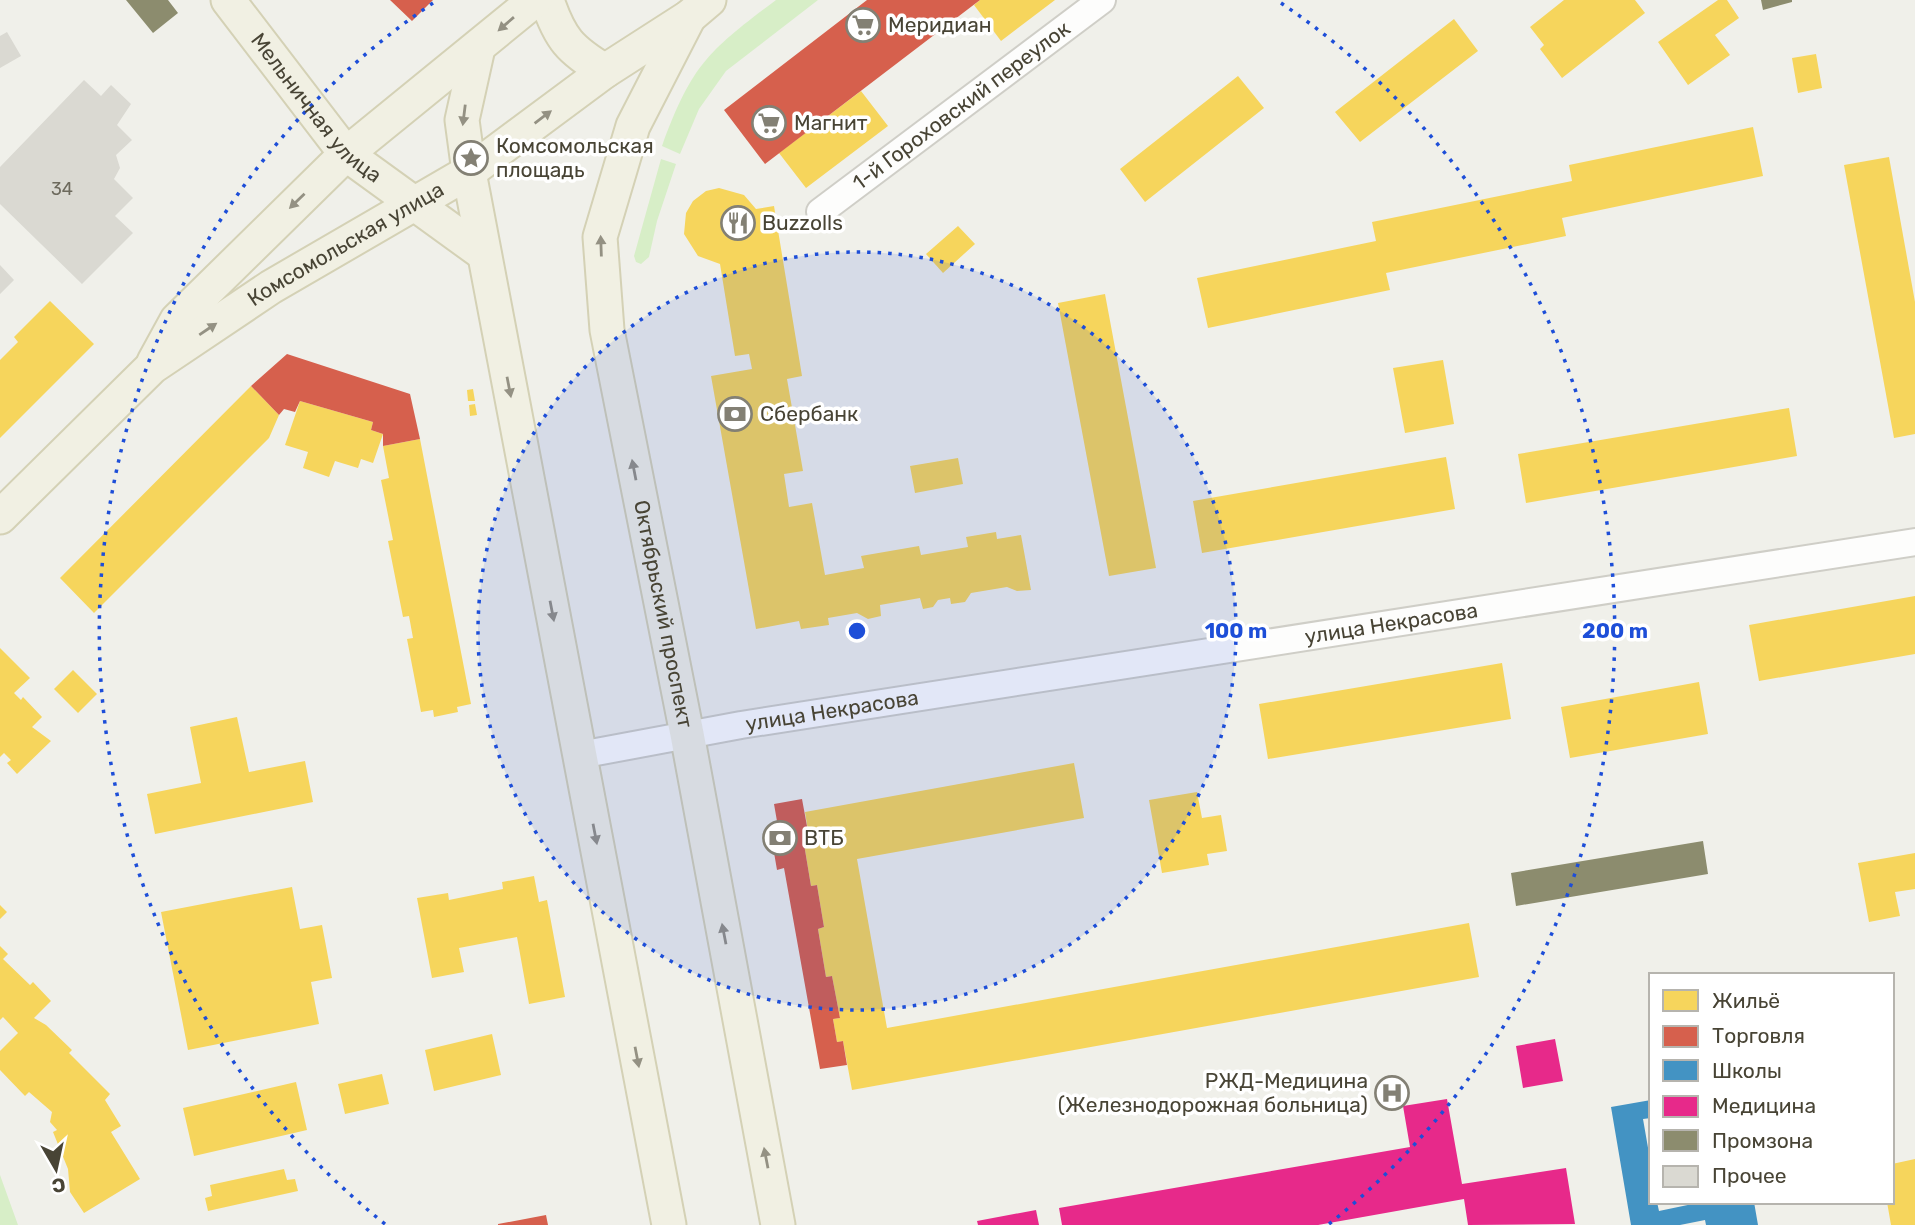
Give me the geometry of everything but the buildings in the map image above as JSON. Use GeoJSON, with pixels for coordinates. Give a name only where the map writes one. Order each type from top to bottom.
{"type":"FeatureCollection","features":[{"type":"Feature","properties":{"kind":"main road","name":"Мельничная улица"},"geometry":{"type":"LineString","coordinates":[[228,0],[346,154],[484,254]]}},
{"type":"Feature","properties":{"kind":"main road","name":"Комсомольская улица"},"geometry":{"type":"LineString","coordinates":[[152,367],[177,320],[346,154],[535,0]]}},
{"type":"Feature","properties":{"kind":"main road"},"geometry":{"type":"LineString","coordinates":[[547,0],[557,31],[575,52],[605,71]]}},
{"type":"Feature","properties":{"kind":"main road","name":"Комсомольская улица"},"geometry":{"type":"LineString","coordinates":[[0,517],[152,367],[271,286],[469,172],[605,71],[700,6]]}},
{"type":"Feature","properties":{"kind":"main road","name":"Октябрьский проспект"},"geometry":{"type":"LineString","coordinates":[[700,6],[633,126],[600,237],[607,330],[687,734],[778,1225]]}},
{"type":"Feature","properties":{"kind":"main road"},"geometry":{"type":"LineString","coordinates":[[478,48],[462,120],[469,172],[669,1225]]}},
{"type":"Feature","properties":{"kind":"street","name":"1-й Гороховский переулок"},"geometry":{"type":"LineString","coordinates":[[820,212],[1102,0]]}},
{"type":"Feature","properties":{"kind":"street","name":"улица Некрасова"},"geometry":{"type":"LineString","coordinates":[[580,755],[687,734],[1915,542]]}},
{"type":"Feature","properties":{"kind":"green space"},"geometry":{"type":"Polygon","coordinates":[[[776,0],[818,0],[726,71],[699,109],[680,154],[662,146],[683,96],[704,62],[733,33],[776,0]]]}},
{"type":"Feature","properties":{"kind":"green space"},"geometry":{"type":"Polygon","coordinates":[[[661,159],[676,164],[657,221],[649,257],[641,264],[636,262],[634,256],[661,159]]]}},
{"type":"Feature","properties":{"kind":"green space"},"geometry":{"type":"Polygon","coordinates":[[[0,1175],[18,1225],[0,1225],[0,1175]]]}},
{"type":"Feature","properties":{"kind":"place","name":"Меридиан"},"geometry":{"type":"Point","coordinates":[863,25]}},
{"type":"Feature","properties":{"kind":"place","name":"Магнит"},"geometry":{"type":"Point","coordinates":[769,123]}},
{"type":"Feature","properties":{"kind":"place","name":"Комсомольская площадь"},"geometry":{"type":"Point","coordinates":[471,158]}},
{"type":"Feature","properties":{"kind":"place","name":"Buzzolls"},"geometry":{"type":"Point","coordinates":[738,223]}},
{"type":"Feature","properties":{"kind":"place","name":"Сбербанк"},"geometry":{"type":"Point","coordinates":[735,414]}},
{"type":"Feature","properties":{"kind":"place","name":"ВТБ"},"geometry":{"type":"Point","coordinates":[780,838]}},
{"type":"Feature","properties":{"kind":"place","name":"РЖД-Медицина (Железнодорожная больница)"},"geometry":{"type":"Point","coordinates":[1392,1093]}}]}
